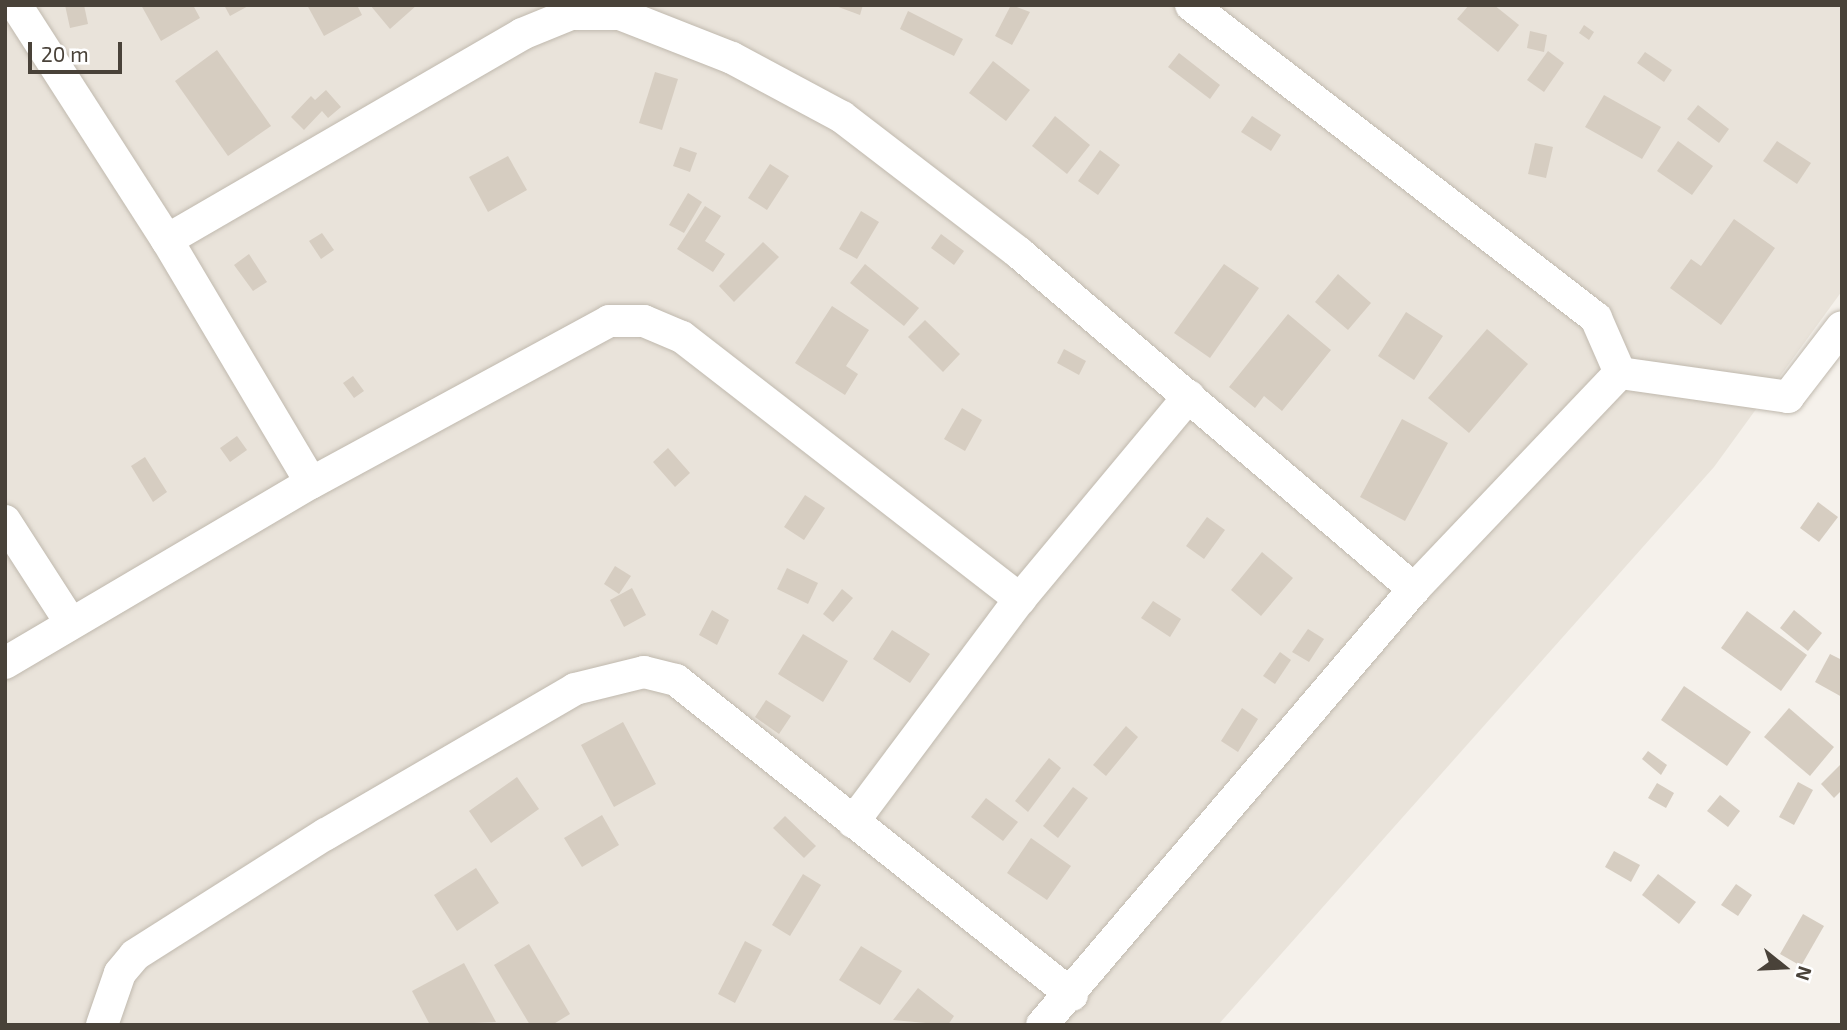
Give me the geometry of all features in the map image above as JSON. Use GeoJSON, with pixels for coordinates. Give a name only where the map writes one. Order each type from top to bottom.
{"type":"FeatureCollection","features":[{"type":"Feature","properties":{"kind":"street"},"geometry":{"type":"LineString","coordinates":[[16,5],[167,240],[311,483]]}},
{"type":"Feature","properties":{"kind":"street"},"geometry":{"type":"LineString","coordinates":[[1201,8],[1596,318],[1620,373]]}},
{"type":"Feature","properties":{"kind":"street"},"geometry":{"type":"LineString","coordinates":[[167,240],[522,34],[571,14],[607,12],[732,58],[842,117],[1019,253],[1414,589]]}},
{"type":"Feature","properties":{"kind":"street"},"geometry":{"type":"LineString","coordinates":[[5,663],[70,621],[594,325],[644,321],[682,337],[1020,599]]}},
{"type":"Feature","properties":{"kind":"street"},"geometry":{"type":"LineString","coordinates":[[1620,373],[1788,397],[1842,327]]}},
{"type":"Feature","properties":{"kind":"street"},"geometry":{"type":"LineString","coordinates":[[1042,1025],[1072,995],[1414,589],[1620,373]]}},
{"type":"Feature","properties":{"kind":"street"},"geometry":{"type":"LineString","coordinates":[[853,822],[1020,599],[1189,396]]}},
{"type":"Feature","properties":{"kind":"street"},"geometry":{"type":"LineString","coordinates":[[5,521],[70,621]]}},
{"type":"Feature","properties":{"kind":"street"},"geometry":{"type":"LineString","coordinates":[[102,1025],[120,973],[135,955],[327,834],[575,689],[600,681],[654,672],[676,680],[1072,995]]}},
{"type":"Feature","properties":{"kind":"shaded area"},"geometry":{"type":"Polygon","coordinates":[[[5,5],[1842,5],[1842,291],[1714,467],[1218,1025],[5,1025],[5,5]]]}},
{"type":"Feature","properties":{"kind":"building"},"geometry":{"type":"Polygon","coordinates":[[[65,5],[84,5],[88,24],[70,28],[65,5]]]}},
{"type":"Feature","properties":{"kind":"building"},"geometry":{"type":"Polygon","coordinates":[[[141,5],[193,5],[200,18],[161,41],[141,5]]]}},
{"type":"Feature","properties":{"kind":"building"},"geometry":{"type":"Polygon","coordinates":[[[224,5],[250,5],[230,16],[224,5]]]}},
{"type":"Feature","properties":{"kind":"building"},"geometry":{"type":"Polygon","coordinates":[[[307,5],[357,5],[362,15],[324,36],[307,5]]]}},
{"type":"Feature","properties":{"kind":"building"},"geometry":{"type":"Polygon","coordinates":[[[370,5],[417,5],[390,29],[370,5]]]}},
{"type":"Feature","properties":{"kind":"building"},"geometry":{"type":"Polygon","coordinates":[[[833,5],[863,5],[860,15],[833,5]]]}},
{"type":"Feature","properties":{"kind":"building"},"geometry":{"type":"Polygon","coordinates":[[[1011,5],[1030,12],[1012,45],[995,36],[1011,5]]]}},
{"type":"Feature","properties":{"kind":"building"},"geometry":{"type":"Polygon","coordinates":[[[1469,5],[1494,5],[1519,25],[1498,52],[1457,19],[1469,5]]]}},
{"type":"Feature","properties":{"kind":"building"},"geometry":{"type":"Polygon","coordinates":[[[908,11],[963,39],[954,56],[900,29],[908,11]]]}},
{"type":"Feature","properties":{"kind":"building"},"geometry":{"type":"Polygon","coordinates":[[[1584,25],[1594,32],[1589,40],[1579,33],[1584,25]]]}},
{"type":"Feature","properties":{"kind":"building"},"geometry":{"type":"Polygon","coordinates":[[[1530,31],[1547,35],[1544,52],[1527,48],[1530,31]]]}},
{"type":"Feature","properties":{"kind":"building"},"geometry":{"type":"Polygon","coordinates":[[[217,50],[271,126],[228,156],[175,81],[217,50]]]}},
{"type":"Feature","properties":{"kind":"building"},"geometry":{"type":"Polygon","coordinates":[[[1548,51],[1564,63],[1544,92],[1527,80],[1548,51]]]}},
{"type":"Feature","properties":{"kind":"building"},"geometry":{"type":"Polygon","coordinates":[[[1645,52],[1672,70],[1664,82],[1637,63],[1645,52]]]}},
{"type":"Feature","properties":{"kind":"building"},"geometry":{"type":"Polygon","coordinates":[[[1179,53],[1220,85],[1210,99],[1168,67],[1179,53]]]}},
{"type":"Feature","properties":{"kind":"building"},"geometry":{"type":"Polygon","coordinates":[[[993,61],[1030,90],[1006,121],[969,93],[993,61]]]}},
{"type":"Feature","properties":{"kind":"building"},"geometry":{"type":"Polygon","coordinates":[[[655,72],[678,79],[662,130],[639,123],[655,72]]]}},
{"type":"Feature","properties":{"kind":"building"},"geometry":{"type":"Polygon","coordinates":[[[326,90],[341,107],[328,118],[322,111],[304,130],[291,117],[311,96],[315,100],[326,90]]]}},
{"type":"Feature","properties":{"kind":"building"},"geometry":{"type":"Polygon","coordinates":[[[1604,95],[1661,127],[1642,159],[1585,127],[1604,95]]]}},
{"type":"Feature","properties":{"kind":"building"},"geometry":{"type":"Polygon","coordinates":[[[1698,105],[1729,129],[1719,143],[1687,119],[1698,105]]]}},
{"type":"Feature","properties":{"kind":"building"},"geometry":{"type":"Polygon","coordinates":[[[1055,116],[1090,145],[1067,174],[1032,146],[1055,116]]]}},
{"type":"Feature","properties":{"kind":"building"},"geometry":{"type":"Polygon","coordinates":[[[1252,116],[1281,135],[1271,151],[1241,132],[1252,116]]]}},
{"type":"Feature","properties":{"kind":"building"},"geometry":{"type":"Polygon","coordinates":[[[1678,141],[1713,166],[1692,195],[1657,171],[1678,141]]]}},
{"type":"Feature","properties":{"kind":"building"},"geometry":{"type":"Polygon","coordinates":[[[1777,141],[1811,163],[1797,184],[1763,161],[1777,141]]]}},
{"type":"Feature","properties":{"kind":"building"},"geometry":{"type":"Polygon","coordinates":[[[1535,143],[1553,147],[1546,178],[1528,174],[1535,143]]]}},
{"type":"Feature","properties":{"kind":"building"},"geometry":{"type":"Polygon","coordinates":[[[680,147],[697,153],[690,172],[673,166],[680,147]]]}},
{"type":"Feature","properties":{"kind":"building"},"geometry":{"type":"Polygon","coordinates":[[[1100,150],[1120,165],[1098,195],[1078,181],[1100,150]]]}},
{"type":"Feature","properties":{"kind":"building"},"geometry":{"type":"Polygon","coordinates":[[[508,156],[527,190],[488,212],[469,177],[508,156]]]}},
{"type":"Feature","properties":{"kind":"building"},"geometry":{"type":"Polygon","coordinates":[[[770,164],[789,176],[767,210],[748,198],[770,164]]]}},
{"type":"Feature","properties":{"kind":"building"},"geometry":{"type":"Polygon","coordinates":[[[688,193],[702,202],[684,233],[669,225],[688,193]]]}},
{"type":"Feature","properties":{"kind":"building"},"geometry":{"type":"Polygon","coordinates":[[[705,206],[721,216],[705,241],[725,254],[713,272],[677,249],[705,206]]]}},
{"type":"Feature","properties":{"kind":"building"},"geometry":{"type":"Polygon","coordinates":[[[861,211],[879,222],[857,259],[839,249],[861,211]]]}},
{"type":"Feature","properties":{"kind":"building"},"geometry":{"type":"Polygon","coordinates":[[[1734,219],[1775,248],[1721,325],[1670,288],[1691,259],[1701,266],[1734,219]]]}},
{"type":"Feature","properties":{"kind":"building"},"geometry":{"type":"Polygon","coordinates":[[[322,233],[334,250],[321,259],[309,241],[322,233]]]}},
{"type":"Feature","properties":{"kind":"building"},"geometry":{"type":"Polygon","coordinates":[[[941,234],[964,251],[954,265],[931,248],[941,234]]]}},
{"type":"Feature","properties":{"kind":"building"},"geometry":{"type":"Polygon","coordinates":[[[763,242],[779,257],[734,302],[719,286],[763,242]]]}},
{"type":"Feature","properties":{"kind":"building"},"geometry":{"type":"Polygon","coordinates":[[[249,254],[267,282],[253,291],[234,265],[249,254]]]}},
{"type":"Feature","properties":{"kind":"building"},"geometry":{"type":"Polygon","coordinates":[[[865,264],[919,308],[904,326],[850,283],[865,264]]]}},
{"type":"Feature","properties":{"kind":"building"},"geometry":{"type":"Polygon","coordinates":[[[1224,264],[1259,288],[1210,358],[1174,333],[1224,264]]]}},
{"type":"Feature","properties":{"kind":"building"},"geometry":{"type":"Polygon","coordinates":[[[1338,274],[1371,303],[1348,330],[1315,302],[1338,274]]]}},
{"type":"Feature","properties":{"kind":"building"},"geometry":{"type":"Polygon","coordinates":[[[832,306],[869,330],[846,366],[858,374],[845,395],[795,363],[832,306]]]}},
{"type":"Feature","properties":{"kind":"building"},"geometry":{"type":"Polygon","coordinates":[[[1406,312],[1443,336],[1414,380],[1378,356],[1406,312]]]}},
{"type":"Feature","properties":{"kind":"building"},"geometry":{"type":"Polygon","coordinates":[[[1288,314],[1331,350],[1282,411],[1264,396],[1255,408],[1229,387],[1288,314]]]}},
{"type":"Feature","properties":{"kind":"building"},"geometry":{"type":"Polygon","coordinates":[[[925,320],[960,354],[943,372],[908,337],[925,320]]]}},
{"type":"Feature","properties":{"kind":"building"},"geometry":{"type":"Polygon","coordinates":[[[1487,329],[1528,364],[1469,433],[1428,398],[1487,329]]]}},
{"type":"Feature","properties":{"kind":"building"},"geometry":{"type":"Polygon","coordinates":[[[1064,349],[1086,361],[1079,375],[1057,363],[1064,349]]]}},
{"type":"Feature","properties":{"kind":"building"},"geometry":{"type":"Polygon","coordinates":[[[353,376],[364,391],[354,398],[343,383],[353,376]]]}},
{"type":"Feature","properties":{"kind":"building"},"geometry":{"type":"Polygon","coordinates":[[[962,408],[982,420],[965,451],[944,439],[962,408]]]}},
{"type":"Feature","properties":{"kind":"building"},"geometry":{"type":"Polygon","coordinates":[[[1402,419],[1448,443],[1405,521],[1360,497],[1402,419]]]}},
{"type":"Feature","properties":{"kind":"building"},"geometry":{"type":"Polygon","coordinates":[[[237,436],[247,450],[230,462],[220,448],[237,436]]]}},
{"type":"Feature","properties":{"kind":"building"},"geometry":{"type":"Polygon","coordinates":[[[668,448],[690,473],[675,487],[653,462],[668,448]]]}},
{"type":"Feature","properties":{"kind":"building"},"geometry":{"type":"Polygon","coordinates":[[[145,457],[167,492],[153,502],[131,466],[145,457]]]}},
{"type":"Feature","properties":{"kind":"building"},"geometry":{"type":"Polygon","coordinates":[[[805,495],[825,508],[804,540],[784,527],[805,495]]]}},
{"type":"Feature","properties":{"kind":"building"},"geometry":{"type":"Polygon","coordinates":[[[1818,502],[1838,517],[1819,542],[1800,528],[1818,502]]]}},
{"type":"Feature","properties":{"kind":"building"},"geometry":{"type":"Polygon","coordinates":[[[1207,517],[1225,530],[1204,559],[1186,546],[1207,517]]]}},
{"type":"Feature","properties":{"kind":"building"},"geometry":{"type":"Polygon","coordinates":[[[1262,552],[1293,578],[1261,616],[1231,590],[1262,552]]]}},
{"type":"Feature","properties":{"kind":"building"},"geometry":{"type":"Polygon","coordinates":[[[615,566],[631,576],[619,594],[604,584],[615,566]]]}},
{"type":"Feature","properties":{"kind":"building"},"geometry":{"type":"Polygon","coordinates":[[[787,568],[818,583],[808,604],[777,589],[787,568]]]}},
{"type":"Feature","properties":{"kind":"building"},"geometry":{"type":"Polygon","coordinates":[[[632,588],[646,615],[624,627],[610,600],[632,588]]]}},
{"type":"Feature","properties":{"kind":"building"},"geometry":{"type":"Polygon","coordinates":[[[842,589],[853,598],[833,622],[823,614],[842,589]]]}},
{"type":"Feature","properties":{"kind":"building"},"geometry":{"type":"Polygon","coordinates":[[[1153,601],[1181,619],[1170,637],[1141,618],[1153,601]]]}},
{"type":"Feature","properties":{"kind":"building"},"geometry":{"type":"Polygon","coordinates":[[[712,610],[729,620],[717,645],[699,635],[712,610]]]}},
{"type":"Feature","properties":{"kind":"building"},"geometry":{"type":"Polygon","coordinates":[[[1794,610],[1822,633],[1808,651],[1780,628],[1794,610]]]}},
{"type":"Feature","properties":{"kind":"building"},"geometry":{"type":"Polygon","coordinates":[[[1747,611],[1807,655],[1781,691],[1721,648],[1747,611]]]}},
{"type":"Feature","properties":{"kind":"building"},"geometry":{"type":"Polygon","coordinates":[[[1308,629],[1324,639],[1309,662],[1292,652],[1308,629]]]}},
{"type":"Feature","properties":{"kind":"building"},"geometry":{"type":"Polygon","coordinates":[[[892,630],[930,654],[910,683],[873,659],[892,630]]]}},
{"type":"Feature","properties":{"kind":"building"},"geometry":{"type":"Polygon","coordinates":[[[803,634],[848,661],[823,702],[778,674],[803,634]]]}},
{"type":"Feature","properties":{"kind":"building"},"geometry":{"type":"Polygon","coordinates":[[[1280,652],[1291,660],[1275,684],[1263,676],[1280,652]]]}},
{"type":"Feature","properties":{"kind":"building"},"geometry":{"type":"Polygon","coordinates":[[[1830,654],[1842,660],[1842,697],[1815,682],[1830,654]]]}},
{"type":"Feature","properties":{"kind":"building"},"geometry":{"type":"Polygon","coordinates":[[[1684,686],[1751,732],[1727,766],[1661,720],[1684,686]]]}},
{"type":"Feature","properties":{"kind":"building"},"geometry":{"type":"Polygon","coordinates":[[[766,700],[791,716],[779,734],[755,717],[766,700]]]}},
{"type":"Feature","properties":{"kind":"building"},"geometry":{"type":"Polygon","coordinates":[[[1242,708],[1258,719],[1238,752],[1221,741],[1242,708]]]}},
{"type":"Feature","properties":{"kind":"building"},"geometry":{"type":"Polygon","coordinates":[[[1789,708],[1834,747],[1810,776],[1764,737],[1789,708]]]}},
{"type":"Feature","properties":{"kind":"building"},"geometry":{"type":"Polygon","coordinates":[[[623,722],[656,784],[614,807],[581,745],[623,722]]]}},
{"type":"Feature","properties":{"kind":"building"},"geometry":{"type":"Polygon","coordinates":[[[1126,726],[1138,737],[1106,776],[1093,765],[1126,726]]]}},
{"type":"Feature","properties":{"kind":"building"},"geometry":{"type":"Polygon","coordinates":[[[1648,751],[1667,765],[1661,775],[1642,759],[1648,751]]]}},
{"type":"Feature","properties":{"kind":"building"},"geometry":{"type":"Polygon","coordinates":[[[1049,758],[1061,768],[1028,812],[1015,801],[1049,758]]]}},
{"type":"Feature","properties":{"kind":"building"},"geometry":{"type":"Polygon","coordinates":[[[1840,765],[1842,790],[1834,798],[1821,784],[1840,765]]]}},
{"type":"Feature","properties":{"kind":"building"},"geometry":{"type":"Polygon","coordinates":[[[517,777],[539,809],[491,843],[469,811],[517,777]]]}},
{"type":"Feature","properties":{"kind":"building"},"geometry":{"type":"Polygon","coordinates":[[[1798,782],[1813,790],[1794,825],[1779,817],[1798,782]]]}},
{"type":"Feature","properties":{"kind":"building"},"geometry":{"type":"Polygon","coordinates":[[[1657,783],[1674,793],[1666,808],[1648,798],[1657,783]]]}},
{"type":"Feature","properties":{"kind":"building"},"geometry":{"type":"Polygon","coordinates":[[[1073,787],[1088,798],[1058,838],[1043,826],[1073,787]]]}},
{"type":"Feature","properties":{"kind":"building"},"geometry":{"type":"Polygon","coordinates":[[[1720,795],[1740,811],[1728,827],[1707,811],[1720,795]]]}},
{"type":"Feature","properties":{"kind":"building"},"geometry":{"type":"Polygon","coordinates":[[[986,798],[1018,822],[1003,841],[971,817],[986,798]]]}},
{"type":"Feature","properties":{"kind":"building"},"geometry":{"type":"Polygon","coordinates":[[[602,815],[619,845],[582,867],[564,838],[602,815]]]}},
{"type":"Feature","properties":{"kind":"building"},"geometry":{"type":"Polygon","coordinates":[[[785,816],[816,846],[804,858],[773,828],[785,816]]]}},
{"type":"Feature","properties":{"kind":"building"},"geometry":{"type":"Polygon","coordinates":[[[1031,838],[1071,866],[1047,900],[1007,873],[1031,838]]]}},
{"type":"Feature","properties":{"kind":"building"},"geometry":{"type":"Polygon","coordinates":[[[1614,851],[1640,865],[1631,882],[1605,867],[1614,851]]]}},
{"type":"Feature","properties":{"kind":"building"},"geometry":{"type":"Polygon","coordinates":[[[476,868],[499,903],[457,931],[434,895],[476,868]]]}},
{"type":"Feature","properties":{"kind":"building"},"geometry":{"type":"Polygon","coordinates":[[[803,874],[821,885],[790,936],[772,925],[803,874]]]}},
{"type":"Feature","properties":{"kind":"building"},"geometry":{"type":"Polygon","coordinates":[[[1658,874],[1696,902],[1679,924],[1642,895],[1658,874]]]}},
{"type":"Feature","properties":{"kind":"building"},"geometry":{"type":"Polygon","coordinates":[[[1736,884],[1752,895],[1738,916],[1721,905],[1736,884]]]}},
{"type":"Feature","properties":{"kind":"building"},"geometry":{"type":"Polygon","coordinates":[[[1803,914],[1824,926],[1801,966],[1780,954],[1803,914]]]}},
{"type":"Feature","properties":{"kind":"building"},"geometry":{"type":"Polygon","coordinates":[[[745,941],[762,950],[735,1003],[718,994],[745,941]]]}},
{"type":"Feature","properties":{"kind":"building"},"geometry":{"type":"Polygon","coordinates":[[[529,944],[570,1014],[552,1025],[530,1025],[494,965],[529,944]]]}},
{"type":"Feature","properties":{"kind":"building"},"geometry":{"type":"Polygon","coordinates":[[[861,946],[902,971],[880,1005],[839,980],[861,946]]]}},
{"type":"Feature","properties":{"kind":"building"},"geometry":{"type":"Polygon","coordinates":[[[464,963],[496,1022],[430,1025],[412,991],[464,963]]]}},
{"type":"Feature","properties":{"kind":"building"},"geometry":{"type":"Polygon","coordinates":[[[918,988],[954,1016],[948,1025],[893,1020],[918,988]]]}}]}
